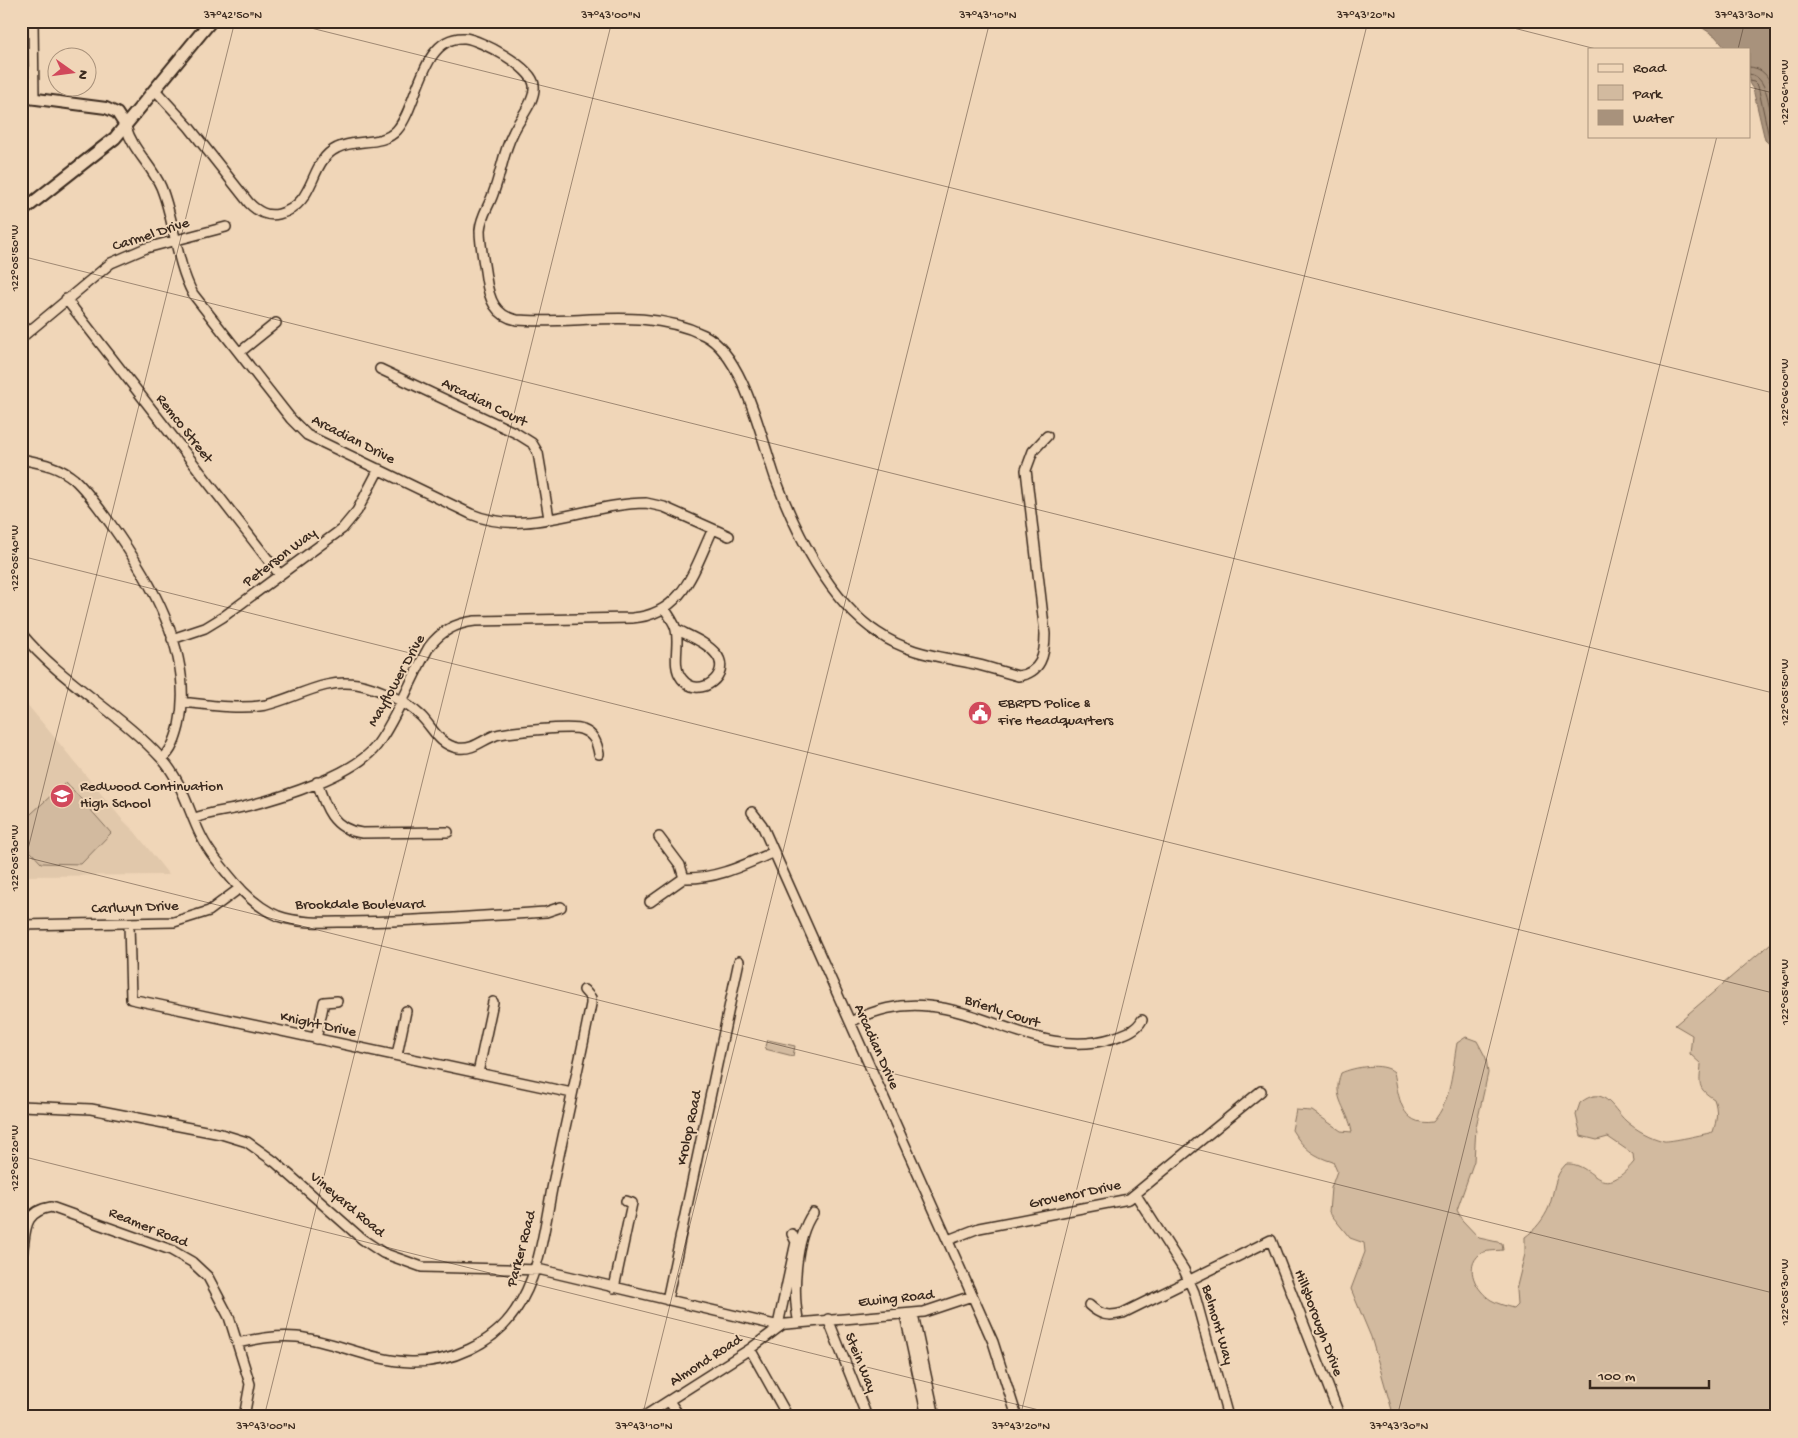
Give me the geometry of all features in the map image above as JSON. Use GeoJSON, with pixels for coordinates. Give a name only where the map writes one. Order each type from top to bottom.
{"type":"FeatureCollection","features":[{"type":"Feature","properties":{"kind":"main road"},"geometry":{"type":"LineString","coordinates":[[198,35],[205,21]]}},
{"type":"Feature","properties":{"kind":"main road"},"geometry":{"type":"LineString","coordinates":[[21,212],[126,127],[211,21]]}},
{"type":"Feature","properties":{"kind":"street"},"geometry":{"type":"LineString","coordinates":[[33,21],[34,99]]}},
{"type":"Feature","properties":{"kind":"street"},"geometry":{"type":"LineString","coordinates":[[156,91],[189,127],[249,203],[261,213],[274,215],[286,212],[301,202],[321,164],[332,151],[347,144],[382,140],[397,130],[406,116],[430,58],[445,43],[457,38],[471,39],[522,66],[532,78],[534,93],[512,133],[493,195],[481,222],[481,243],[491,301],[500,312],[517,320],[608,317],[660,322],[694,330],[717,343],[727,354],[738,375],[776,479],[801,534],[829,582],[843,602],[866,625],[910,650],[1018,676],[1028,674],[1039,665],[1045,652],[1045,629],[1026,470],[1033,451],[1047,436]]}},
{"type":"Feature","properties":{"kind":"street"},"geometry":{"type":"LineString","coordinates":[[21,97],[109,109],[117,113],[126,127]]}},
{"type":"Feature","properties":{"kind":"street","name":"Arcadian Drive"},"geometry":{"type":"LineString","coordinates":[[126,127],[134,147],[160,184],[185,278],[193,294],[240,352],[290,419],[307,435],[471,514],[493,522],[517,523],[646,503],[664,508],[729,536]]}},
{"type":"Feature","properties":{"kind":"street","name":"Carmel Drive"},"geometry":{"type":"LineString","coordinates":[[21,338],[111,263],[133,253],[226,226]]}},
{"type":"Feature","properties":{"kind":"street","name":"Remco Street"},"geometry":{"type":"LineString","coordinates":[[66,300],[280,575]]}},
{"type":"Feature","properties":{"kind":"street"},"geometry":{"type":"LineString","coordinates":[[240,352],[276,323]]}},
{"type":"Feature","properties":{"kind":"street","name":"Arcadian Court"},"geometry":{"type":"LineString","coordinates":[[380,369],[532,443],[540,461],[549,518]]}},
{"type":"Feature","properties":{"kind":"street"},"geometry":{"type":"LineString","coordinates":[[21,459],[60,470],[74,480],[89,495],[138,565],[155,597],[172,639],[181,676],[182,702],[175,738],[169,751],[162,759]]}},
{"type":"Feature","properties":{"kind":"street","name":"Peterson Way"},"geometry":{"type":"LineString","coordinates":[[172,639],[214,623],[329,539],[352,519],[379,470]]}},
{"type":"Feature","properties":{"kind":"street","name":"Mayflower Drive"},"geometry":{"type":"LineString","coordinates":[[195,818],[252,805],[350,769],[370,753],[388,727],[433,641],[444,632],[463,623],[632,618],[648,616],[665,609],[675,601],[686,585],[713,529]]}},
{"type":"Feature","properties":{"kind":"street"},"geometry":{"type":"LineString","coordinates":[[665,609],[676,629],[677,665],[682,679],[688,684],[699,688],[710,684],[719,672],[718,658],[710,649],[676,629]]}},
{"type":"Feature","properties":{"kind":"street","name":"Brookdale Boulevard"},"geometry":{"type":"LineString","coordinates":[[21,633],[48,663],[162,759],[182,790],[211,853],[240,888],[252,900],[268,911],[289,919],[309,922],[385,922],[550,912],[561,907]]}},
{"type":"Feature","properties":{"kind":"street"},"geometry":{"type":"LineString","coordinates":[[182,702],[258,706],[319,687],[343,682],[366,686],[400,702],[420,716],[439,738],[455,747],[474,747],[499,734],[575,727],[588,732],[593,737],[598,744],[599,754]]}},
{"type":"Feature","properties":{"kind":"street"},"geometry":{"type":"LineString","coordinates":[[318,782],[331,817],[349,831],[362,833],[448,832]]}},
{"type":"Feature","properties":{"kind":"street","name":"Arcadian Drive"},"geometry":{"type":"LineString","coordinates":[[752,812],[762,825],[972,1296]]}},
{"type":"Feature","properties":{"kind":"street"},"geometry":{"type":"LineString","coordinates":[[659,837],[680,865],[684,878]]}},
{"type":"Feature","properties":{"kind":"street"},"geometry":{"type":"LineString","coordinates":[[650,902],[684,878],[709,877],[774,852]]}},
{"type":"Feature","properties":{"kind":"street","name":"Carlwyn Drive"},"geometry":{"type":"LineString","coordinates":[[21,925],[162,924],[186,920],[209,911],[240,888]]}},
{"type":"Feature","properties":{"kind":"street","name":"Knight Drive"},"geometry":{"type":"LineString","coordinates":[[130,924],[131,999],[572,1093]]}},
{"type":"Feature","properties":{"kind":"street","name":"Krolop Road"},"geometry":{"type":"LineString","coordinates":[[667,1300],[739,961]]}},
{"type":"Feature","properties":{"kind":"street","name":"Parker Road"},"geometry":{"type":"LineString","coordinates":[[237,1343],[270,1337],[295,1337],[393,1361],[420,1362],[446,1358],[474,1346],[506,1322],[519,1305],[534,1270],[591,1004],[591,998],[584,990]]}},
{"type":"Feature","properties":{"kind":"street"},"geometry":{"type":"LineString","coordinates":[[316,1039],[324,1002],[337,1001]]}},
{"type":"Feature","properties":{"kind":"street"},"geometry":{"type":"LineString","coordinates":[[478,1073],[493,1002]]}},
{"type":"Feature","properties":{"kind":"street","name":"Brierly Court"},"geometry":{"type":"LineString","coordinates":[[850,1022],[890,1007],[926,1006],[948,1009],[1047,1041],[1078,1044],[1100,1042],[1122,1035],[1137,1028],[1142,1020]]}},
{"type":"Feature","properties":{"kind":"street"},"geometry":{"type":"LineString","coordinates":[[397,1055],[406,1012]]}},
{"type":"Feature","properties":{"kind":"street","name":"Grovenor Drive"},"geometry":{"type":"LineString","coordinates":[[948,1240],[979,1228],[1110,1204],[1136,1195],[1261,1090]]}},
{"type":"Feature","properties":{"kind":"street","name":"Vineyard Road"},"geometry":{"type":"LineString","coordinates":[[21,1106],[91,1109],[221,1134],[247,1142],[275,1162],[362,1239],[383,1253],[422,1267],[534,1270],[780,1325]]}},
{"type":"Feature","properties":{"kind":"street","name":"Belmont Way"},"geometry":{"type":"LineString","coordinates":[[1136,1195],[1189,1280],[1200,1308],[1228,1417]]}},
{"type":"Feature","properties":{"kind":"street"},"geometry":{"type":"LineString","coordinates":[[614,1288],[632,1203],[626,1201]]}},
{"type":"Feature","properties":{"kind":"street","name":"Reamer Road"},"geometry":{"type":"LineString","coordinates":[[21,1258],[26,1226],[30,1218],[43,1208],[51,1207],[171,1250],[192,1262],[208,1277],[229,1317],[250,1384],[244,1417]]}},
{"type":"Feature","properties":{"kind":"street"},"geometry":{"type":"LineString","coordinates":[[799,1323],[795,1300],[797,1273],[806,1227],[813,1213]]}},
{"type":"Feature","properties":{"kind":"street"},"geometry":{"type":"LineString","coordinates":[[780,1325],[796,1242],[792,1234]]}},
{"type":"Feature","properties":{"kind":"street","name":"Hillsborough Drive"},"geometry":{"type":"LineString","coordinates":[[1189,1280],[1271,1240],[1340,1417]]}},
{"type":"Feature","properties":{"kind":"street"},"geometry":{"type":"LineString","coordinates":[[1089,1305],[1103,1315],[1116,1315],[1189,1280]]}},
{"type":"Feature","properties":{"kind":"street"},"geometry":{"type":"LineString","coordinates":[[972,1296],[998,1355],[1017,1417]]}},
{"type":"Feature","properties":{"kind":"street","name":"Ewing Road"},"geometry":{"type":"LineString","coordinates":[[780,1325],[828,1319],[909,1314],[944,1308],[972,1296]]}},
{"type":"Feature","properties":{"kind":"street"},"geometry":{"type":"LineString","coordinates":[[909,1314],[928,1417]]}},
{"type":"Feature","properties":{"kind":"street"},"geometry":{"type":"LineString","coordinates":[[909,1314],[935,1417]]}},
{"type":"Feature","properties":{"kind":"street","name":"Stein Way"},"geometry":{"type":"LineString","coordinates":[[828,1319],[867,1417]]}},
{"type":"Feature","properties":{"kind":"street","name":"Almond Road"},"geometry":{"type":"LineString","coordinates":[[643,1417],[750,1349],[780,1325]]}},
{"type":"Feature","properties":{"kind":"street"},"geometry":{"type":"LineString","coordinates":[[750,1349],[788,1417]]}},
{"type":"Feature","properties":{"kind":"street"},"geometry":{"type":"LineString","coordinates":[[669,1401],[680,1417]]}},
{"type":"Feature","properties":{"kind":"shaded area","name":"Redwood Continuation High School"},"geometry":{"type":"Polygon","coordinates":[[[21,697],[121,818],[135,832],[169,875],[21,876],[21,697]]]}},
{"type":"Feature","properties":{"kind":"green space"},"geometry":{"type":"Polygon","coordinates":[[[66,782],[111,833],[81,864],[41,863],[21,841],[21,823],[66,782]]]}},
{"type":"Feature","properties":{"kind":"green space"},"geometry":{"type":"Polygon","coordinates":[[[1777,938],[1777,1417],[1394,1417],[1371,1337],[1351,1289],[1365,1252],[1364,1243],[1350,1238],[1329,1212],[1331,1188],[1337,1171],[1333,1162],[1309,1150],[1296,1136],[1292,1130],[1296,1110],[1312,1111],[1341,1131],[1352,1132],[1339,1097],[1338,1082],[1341,1073],[1361,1067],[1376,1066],[1394,1072],[1400,1100],[1407,1115],[1414,1120],[1433,1122],[1448,1094],[1457,1043],[1466,1037],[1477,1041],[1486,1058],[1488,1073],[1476,1127],[1474,1161],[1457,1210],[1462,1220],[1479,1238],[1502,1243],[1503,1250],[1488,1251],[1480,1254],[1475,1260],[1472,1272],[1477,1285],[1486,1296],[1496,1303],[1513,1308],[1517,1304],[1516,1290],[1525,1254],[1525,1237],[1539,1224],[1547,1211],[1556,1179],[1566,1164],[1576,1165],[1605,1181],[1613,1180],[1634,1162],[1633,1154],[1608,1137],[1597,1140],[1581,1136],[1576,1115],[1580,1103],[1595,1096],[1601,1097],[1611,1104],[1634,1128],[1664,1141],[1713,1132],[1716,1107],[1714,1099],[1704,1092],[1700,1084],[1701,1064],[1690,1054],[1692,1035],[1675,1025],[1777,938]]]}},
{"type":"Feature","properties":{"kind":"green space"},"geometry":{"type":"Polygon","coordinates":[[[768,1040],[795,1046],[793,1056],[765,1049],[768,1040]]]}},
{"type":"Feature","properties":{"kind":"water"},"geometry":{"type":"Polygon","coordinates":[[[1692,21],[1777,21],[1777,151],[1765,140],[1753,89],[1750,84],[1750,48],[1725,48],[1715,36],[1692,21]]]}},
{"type":"Feature","properties":{"kind":"place","name":"EBRPD Police & Fire Headquarters"},"geometry":{"type":"Point","coordinates":[980,713]}},
{"type":"Feature","properties":{"kind":"place","name":"Redwood Continuation High School"},"geometry":{"type":"Point","coordinates":[62,796]}}]}
